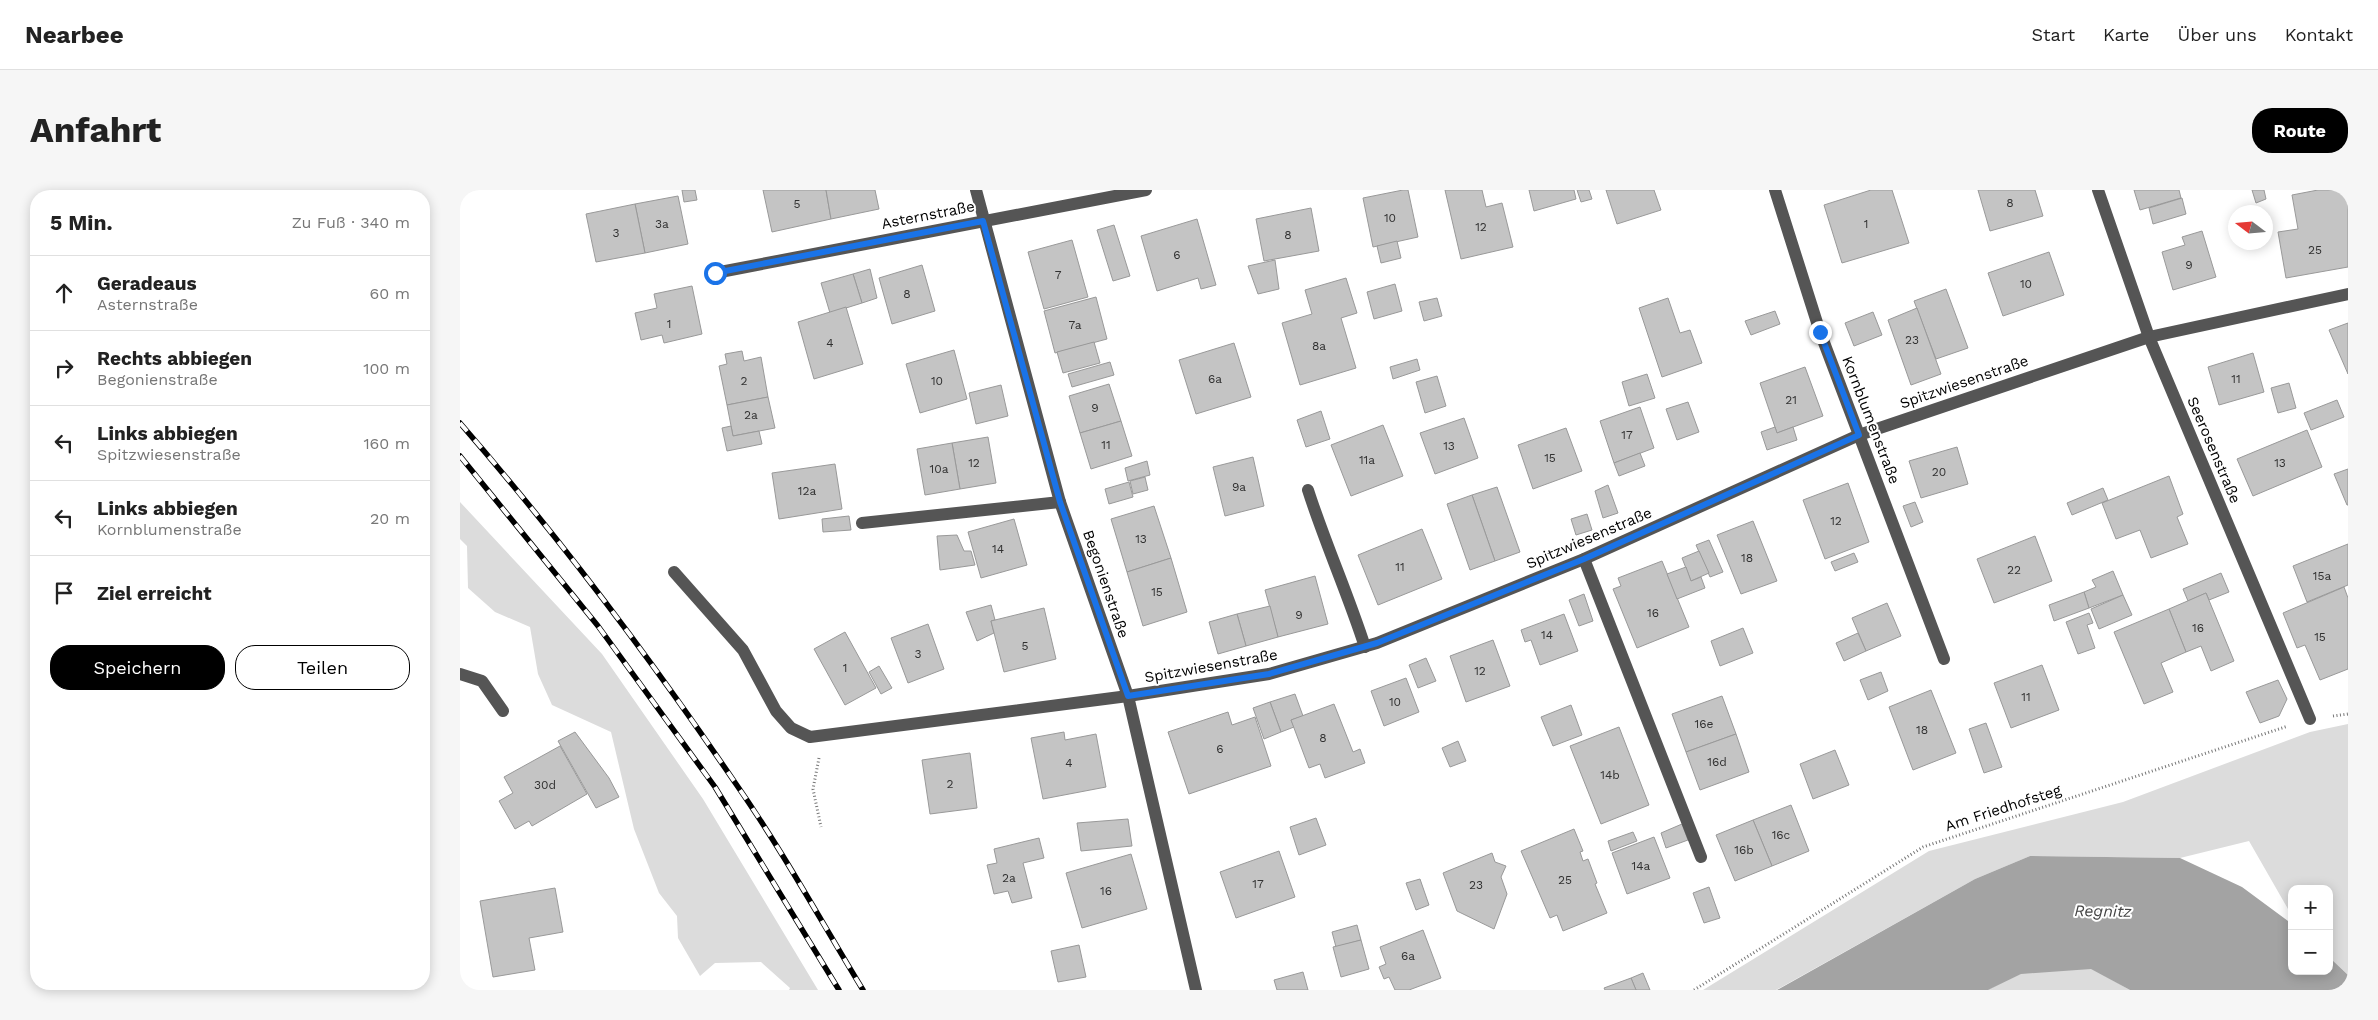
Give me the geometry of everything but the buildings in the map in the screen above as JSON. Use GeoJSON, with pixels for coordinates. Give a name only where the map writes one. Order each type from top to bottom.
{"type":"FeatureCollection","features":[{"type":"Feature","properties":{"kind":"street","name":"Begonienstraße"},"geometry":{"type":"LineString","coordinates":[[976,190],[1060,502],[1128,696],[1196,990]]}},
{"type":"Feature","properties":{"kind":"street","name":"Asternstraße"},"geometry":{"type":"LineString","coordinates":[[715,273],[1146,190]]}},
{"type":"Feature","properties":{"kind":"street","name":"Kornblumenstraße"},"geometry":{"type":"LineString","coordinates":[[1775,190],[1820,332],[1944,659]]}},
{"type":"Feature","properties":{"kind":"street","name":"Seerosenstraße"},"geometry":{"type":"LineString","coordinates":[[2098,190],[2149,337],[2310,719]]}},
{"type":"Feature","properties":{"kind":"street","name":"Spitzwiesenstraße"},"geometry":{"type":"LineString","coordinates":[[674,572],[743,650],[776,711],[791,728],[810,737],[1128,696],[1269,674],[1365,647],[1584,559],[1859,435],[2149,337],[2348,294]]}},
{"type":"Feature","properties":{"kind":"street"},"geometry":{"type":"LineString","coordinates":[[1308,490],[1350,600],[1365,647]]}},
{"type":"Feature","properties":{"kind":"street"},"geometry":{"type":"LineString","coordinates":[[862,523],[1060,502]]}},
{"type":"Feature","properties":{"kind":"street"},"geometry":{"type":"LineString","coordinates":[[1584,559],[1701,857]]}},
{"type":"Feature","properties":{"kind":"street"},"geometry":{"type":"LineString","coordinates":[[460,674],[482,681],[503,711]]}},
{"type":"Feature","properties":{"kind":"path","name":"Am Friedhofsteg"},"geometry":{"type":"LineString","coordinates":[[1694,990],[1923,846],[2310,719],[2348,714]]}},
{"type":"Feature","properties":{"kind":"path"},"geometry":{"type":"LineString","coordinates":[[821,827],[813,789],[824,736]]}},
{"type":"Feature","properties":{"kind":"shaded area"},"geometry":{"type":"Polygon","coordinates":[[[460,502],[602,654],[703,799],[818,990],[789,990],[790,988],[761,962],[715,963],[700,976],[678,938],[677,916],[659,893],[634,829],[611,732],[552,705],[538,674],[530,627],[495,612],[468,588],[467,546],[460,539],[460,502]]]}},
{"type":"Feature","properties":{"kind":"shaded area"},"geometry":{"type":"Polygon","coordinates":[[[2348,724],[2348,975],[2333,961],[2333,885],[2288,885],[2288,909],[2249,841],[2180,858],[2030,856],[1975,879],[1776,990],[1703,990],[1929,851],[2123,802],[2310,732],[2348,724]]]}},
{"type":"Feature","properties":{"kind":"shaded area"},"geometry":{"type":"Polygon","coordinates":[[[2091,968],[2130,990],[1987,990],[2022,973],[2091,968]]]}},
{"type":"Feature","properties":{"kind":"water","name":"Regnitz"},"geometry":{"type":"Polygon","coordinates":[[[2030,856],[2180,858],[2242,887],[2288,921],[2288,975],[2333,975],[2333,961],[2348,975],[2348,990],[2130,990],[2091,969],[2021,974],[1988,990],[1777,990],[1975,879],[2030,856]]]}},
{"type":"Feature","properties":{"kind":"railway"},"geometry":{"type":"LineString","coordinates":[[460,423],[568,554],[671,691],[769,834],[863,990]]}},
{"type":"Feature","properties":{"kind":"railway"},"geometry":{"type":"LineString","coordinates":[[460,456],[598,626],[715,787],[839,990]]}},
{"type":"Feature","properties":{"kind":"route"},"geometry":{"type":"LineString","coordinates":[[715,273],[983,221],[1060,502],[1128,696],[1269,674],[1377,643],[1584,559],[1859,435],[1820,332]]}}]}
